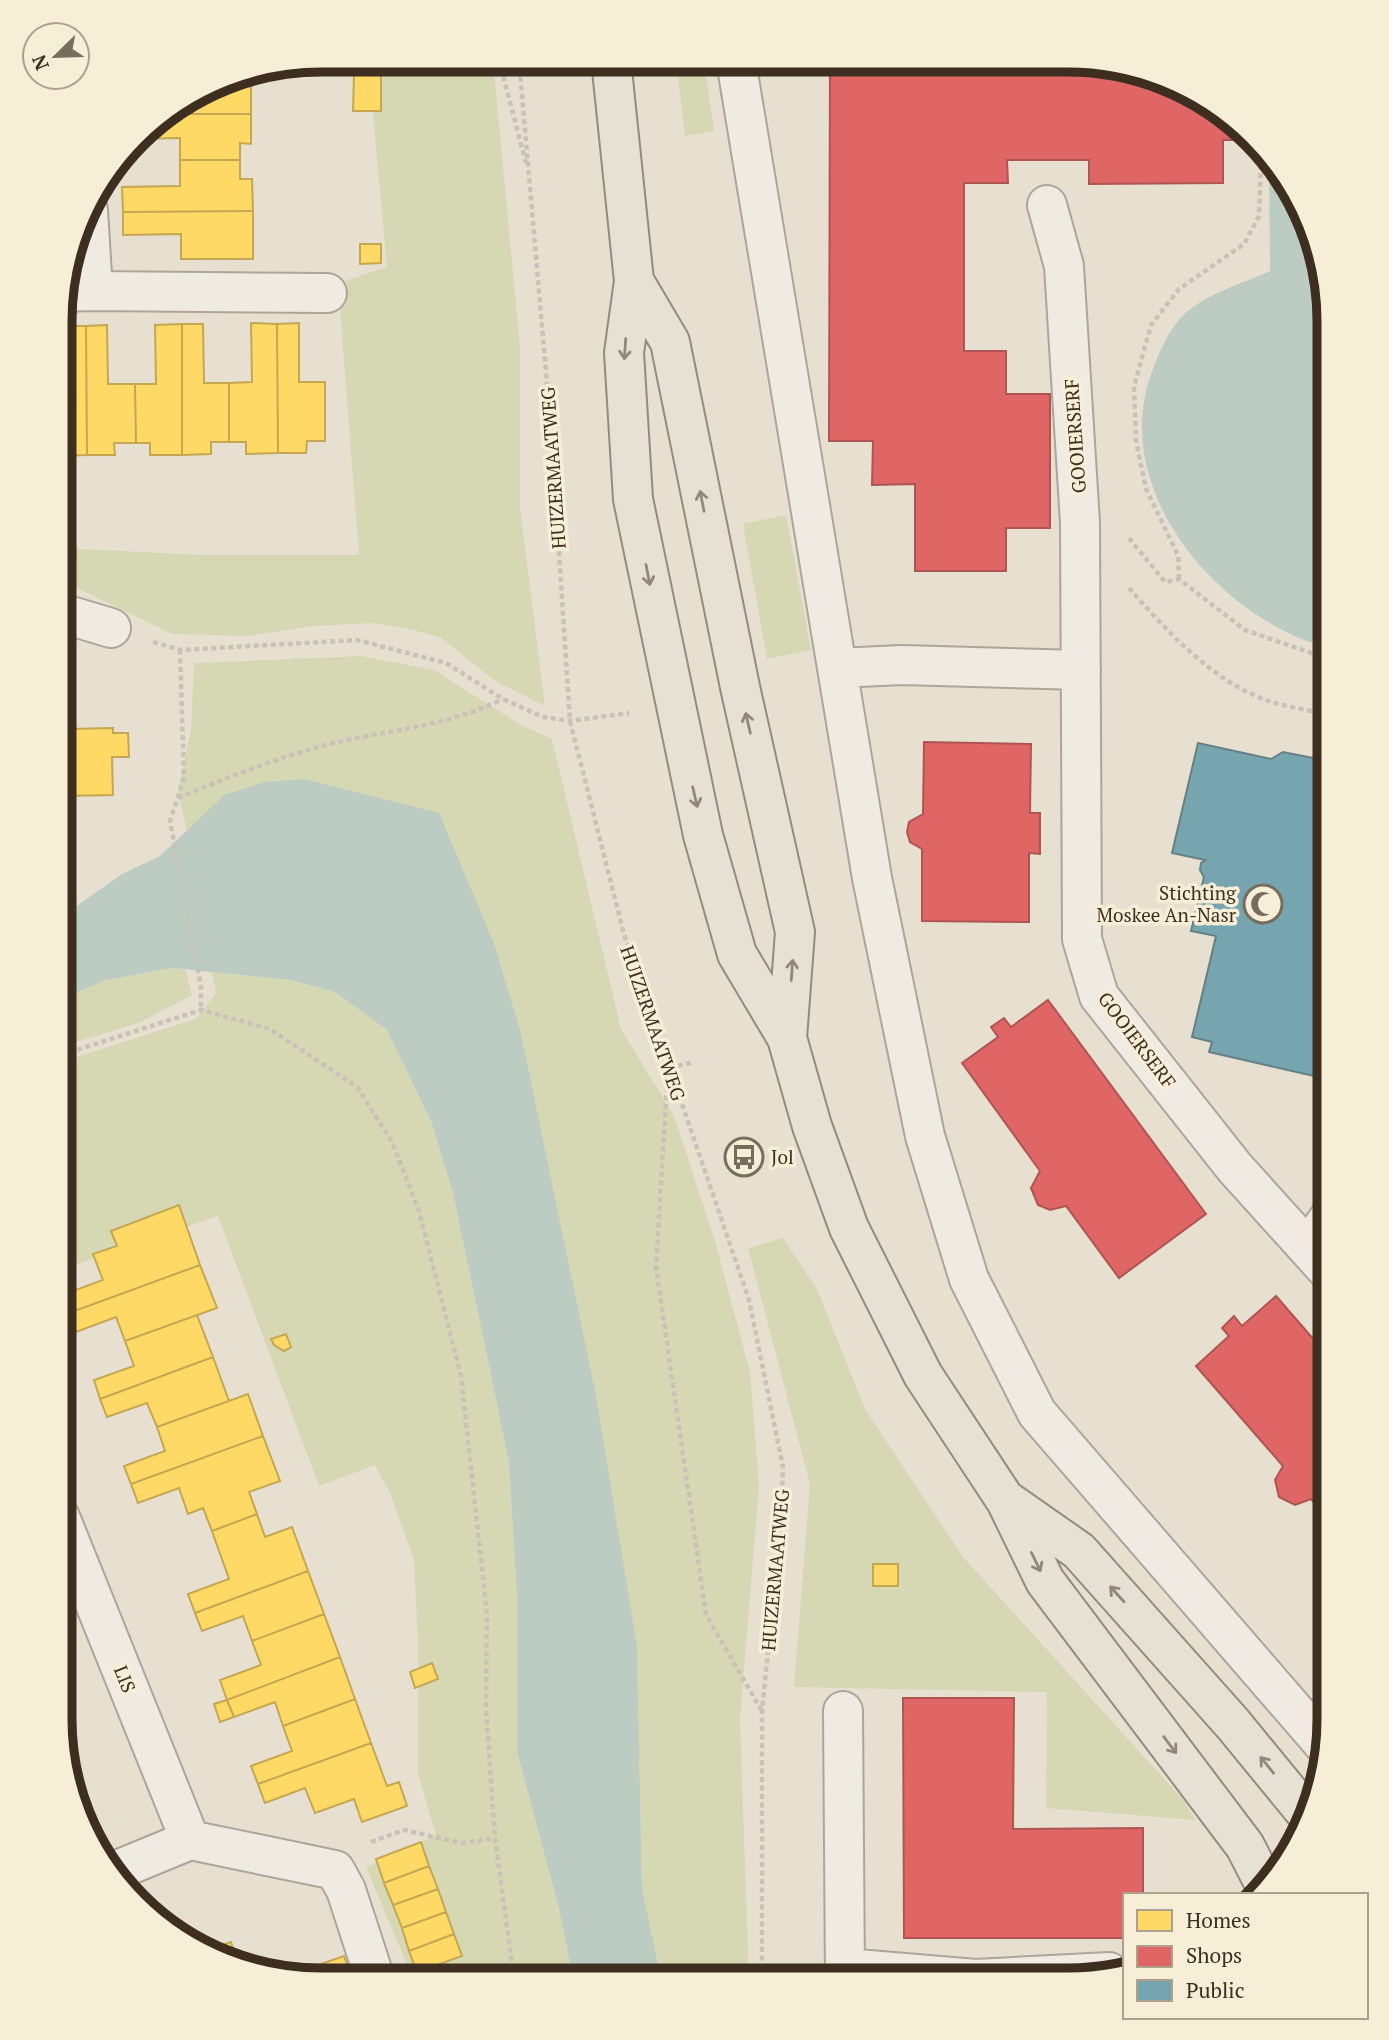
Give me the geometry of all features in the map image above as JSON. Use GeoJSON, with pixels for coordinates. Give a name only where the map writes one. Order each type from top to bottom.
{"type":"FeatureCollection","features":[{"type":"Feature","properties":{"kind":"main road"},"geometry":{"type":"LineString","coordinates":[[612,72],[634,281],[624,353],[633,499],[703,835],[737,954],[787,1038],[812,1126],[849,1228],[923,1375],[1006,1500],[1045,1581],[1245,1846],[1261,1877]]}},
{"type":"Feature","properties":{"kind":"main road"},"geometry":{"type":"LineString","coordinates":[[634,281],[670,342],[740,687],[795,932],[787,1038]]}},
{"type":"Feature","properties":{"kind":"main road"},"geometry":{"type":"LineString","coordinates":[[1006,1500],[1079,1551],[1233,1724],[1301,1807]]}},
{"type":"Feature","properties":{"kind":"street"},"geometry":{"type":"LineString","coordinates":[[738,72],[872,878],[925,1136],[969,1279],[1037,1413],[1317,1737]]}},
{"type":"Feature","properties":{"kind":"street","name":"GOOIERSERF"},"geometry":{"type":"LineString","coordinates":[[1047,205],[1064,266],[1080,523],[1082,939],[1100,996],[1235,1168],[1317,1242]]}},
{"type":"Feature","properties":{"kind":"street"},"geometry":{"type":"LineString","coordinates":[[84,245],[78,291],[327,293]]}},
{"type":"Feature","properties":{"kind":"street"},"geometry":{"type":"LineString","coordinates":[[72,617],[111,628]]}},
{"type":"Feature","properties":{"kind":"street"},"geometry":{"type":"LineString","coordinates":[[838,668],[902,666],[1081,670]]}},
{"type":"Feature","properties":{"kind":"street","name":"LIS"},"geometry":{"type":"LineString","coordinates":[[72,1547],[190,1840]]}},
{"type":"Feature","properties":{"kind":"street"},"geometry":{"type":"LineString","coordinates":[[843,1711],[845,1968]]}},
{"type":"Feature","properties":{"kind":"street"},"geometry":{"type":"LineString","coordinates":[[121,1868],[190,1840],[335,1870],[346,1890],[371,1968]]}},
{"type":"Feature","properties":{"kind":"path"},"geometry":{"type":"LineString","coordinates":[[502,72],[529,177]]}},
{"type":"Feature","properties":{"kind":"path","name":"HUIZERMAATWEG"},"geometry":{"type":"LineString","coordinates":[[520,72],[551,430],[570,721],[624,934],[749,1300],[783,1467],[781,1520],[762,1711],[762,1968]]}},
{"type":"Feature","properties":{"kind":"path"},"geometry":{"type":"LineString","coordinates":[[1261,165],[1259,216],[1244,244],[1180,289],[1151,325],[1135,386],[1136,441],[1146,489],[1178,555],[1180,579],[1245,630],[1317,655]]}},
{"type":"Feature","properties":{"kind":"path"},"geometry":{"type":"LineString","coordinates":[[1080,523],[1118,526],[1165,582],[1180,579]]}},
{"type":"Feature","properties":{"kind":"path"},"geometry":{"type":"LineString","coordinates":[[1081,599],[1128,587],[1167,631],[1206,666],[1265,699],[1317,712]]}},
{"type":"Feature","properties":{"kind":"path"},"geometry":{"type":"LineString","coordinates":[[111,628],[180,650],[357,640],[446,663],[503,699],[543,717],[570,721]]}},
{"type":"Feature","properties":{"kind":"path"},"geometry":{"type":"LineString","coordinates":[[180,650],[184,778],[170,821],[201,987],[201,1010]]}},
{"type":"Feature","properties":{"kind":"path"},"geometry":{"type":"LineString","coordinates":[[177,799],[230,776],[320,747],[411,731],[470,715],[503,699]]}},
{"type":"Feature","properties":{"kind":"path"},"geometry":{"type":"LineString","coordinates":[[72,1051],[201,1010],[270,1029],[357,1087],[392,1142],[419,1211],[461,1376],[486,1614],[486,1708],[495,1838],[513,1968]]}},
{"type":"Feature","properties":{"kind":"path"},"geometry":{"type":"LineString","coordinates":[[691,1063],[668,1068],[656,1267],[706,1615],[762,1711]]}},
{"type":"Feature","properties":{"kind":"path"},"geometry":{"type":"LineString","coordinates":[[335,1870],[348,1850],[404,1829],[462,1843],[495,1838]]}},
{"type":"Feature","properties":{"kind":"green space"},"geometry":{"type":"Polygon","coordinates":[[[369,72],[494,72],[520,347],[520,507],[545,706],[494,680],[441,638],[414,630],[373,623],[314,626],[247,636],[172,634],[72,585],[72,549],[200,555],[359,555],[338,283],[387,267],[369,72]]]}},
{"type":"Feature","properties":{"kind":"green space"},"geometry":{"type":"Polygon","coordinates":[[[677,72],[706,72],[714,131],[685,136],[677,72]]]}},
{"type":"Feature","properties":{"kind":"green space"},"geometry":{"type":"Polygon","coordinates":[[[786,515],[811,650],[767,659],[743,524],[786,515]]]}},
{"type":"Feature","properties":{"kind":"green space"},"geometry":{"type":"Polygon","coordinates":[[[361,656],[434,670],[519,724],[552,739],[621,1029],[674,1116],[715,1241],[750,1372],[759,1485],[740,1719],[749,1968],[658,1968],[642,1888],[637,1646],[596,1395],[521,1033],[494,943],[439,814],[304,779],[224,795],[187,832],[178,790],[191,730],[194,663],[361,656]]]}},
{"type":"Feature","properties":{"kind":"green space"},"geometry":{"type":"Polygon","coordinates":[[[172,968],[186,970],[192,995],[139,1023],[72,1043],[72,994],[106,980],[172,968]]]}},
{"type":"Feature","properties":{"kind":"green space"},"geometry":{"type":"Polygon","coordinates":[[[212,972],[290,980],[335,992],[387,1030],[431,1121],[453,1193],[509,1462],[517,1599],[559,1908],[571,1968],[408,1968],[366,1867],[436,1835],[418,1774],[418,1644],[414,1560],[390,1493],[375,1465],[319,1486],[218,1216],[72,1266],[72,1058],[196,1019],[216,993],[212,972]]]}},
{"type":"Feature","properties":{"kind":"green space"},"geometry":{"type":"Polygon","coordinates":[[[783,1238],[817,1289],[865,1409],[963,1557],[1185,1802],[1195,1820],[1046,1808],[1047,1692],[794,1687],[810,1484],[748,1248],[783,1238]]]}},
{"type":"Feature","properties":{"kind":"shaded area"},"geometry":{"type":"Polygon","coordinates":[[[1269,174],[1292,211],[1304,241],[1317,305],[1317,644],[1288,633],[1248,609],[1212,578],[1182,542],[1159,502],[1145,459],[1143,414],[1153,369],[1172,329],[1183,315],[1198,304],[1270,271],[1269,174]]]}},
{"type":"Feature","properties":{"kind":"shaded area"},"geometry":{"type":"Polygon","coordinates":[[[304,779],[439,813],[494,943],[521,1033],[596,1395],[637,1646],[642,1888],[659,1968],[571,1968],[559,1908],[517,1751],[517,1599],[509,1462],[453,1193],[431,1121],[387,1030],[335,992],[290,980],[172,968],[106,980],[72,994],[72,909],[122,874],[160,856],[224,795],[265,782],[304,779]]]}},
{"type":"Feature","properties":{"kind":"building: Homes"},"geometry":{"type":"Polygon","coordinates":[[[354,75],[381,75],[381,111],[353,111],[354,75]]]}},
{"type":"Feature","properties":{"kind":"building: Homes"},"geometry":{"type":"Polygon","coordinates":[[[251,83],[251,114],[182,114],[211,97],[251,83]]]}},
{"type":"Feature","properties":{"kind":"building: Homes"},"geometry":{"type":"Polygon","coordinates":[[[182,114],[251,114],[251,144],[240,143],[240,160],[180,160],[180,138],[152,139],[182,114]]]}},
{"type":"Feature","properties":{"kind":"building: Homes"},"geometry":{"type":"Polygon","coordinates":[[[180,160],[240,160],[240,179],[252,179],[253,211],[123,212],[122,187],[180,186],[180,160]]]}},
{"type":"Feature","properties":{"kind":"building: Homes"},"geometry":{"type":"Polygon","coordinates":[[[253,211],[253,259],[181,259],[181,234],[123,235],[123,212],[253,211]]]}},
{"type":"Feature","properties":{"kind":"building: Homes"},"geometry":{"type":"Polygon","coordinates":[[[360,244],[381,244],[381,263],[360,264],[360,244]]]}},
{"type":"Feature","properties":{"kind":"building: Homes"},"geometry":{"type":"Polygon","coordinates":[[[251,323],[277,324],[278,453],[246,454],[246,442],[229,442],[229,383],[252,382],[251,323]]]}},
{"type":"Feature","properties":{"kind":"building: Homes"},"geometry":{"type":"Polygon","coordinates":[[[299,323],[299,382],[325,382],[325,441],[307,441],[306,453],[278,453],[277,324],[299,323]]]}},
{"type":"Feature","properties":{"kind":"building: Homes"},"geometry":{"type":"Polygon","coordinates":[[[182,324],[203,324],[204,383],[229,383],[229,442],[211,442],[211,454],[182,455],[182,324]]]}},
{"type":"Feature","properties":{"kind":"building: Homes"},"geometry":{"type":"Polygon","coordinates":[[[182,324],[182,455],[150,455],[150,443],[136,443],[135,384],[156,384],[155,325],[182,324]]]}},
{"type":"Feature","properties":{"kind":"building: Homes"},"geometry":{"type":"Polygon","coordinates":[[[107,325],[108,384],[135,384],[136,443],[114,443],[115,455],[87,455],[86,326],[107,325]]]}},
{"type":"Feature","properties":{"kind":"building: Homes"},"geometry":{"type":"Polygon","coordinates":[[[72,326],[86,326],[87,455],[72,456],[72,326]]]}},
{"type":"Feature","properties":{"kind":"building: Homes"},"geometry":{"type":"Polygon","coordinates":[[[72,542],[75,542],[76,557],[72,557],[72,542]]]}},
{"type":"Feature","properties":{"kind":"building: Homes"},"geometry":{"type":"Polygon","coordinates":[[[113,728],[113,733],[128,733],[129,757],[112,757],[113,795],[72,796],[72,729],[113,728]]]}},
{"type":"Feature","properties":{"kind":"building: Homes"},"geometry":{"type":"Polygon","coordinates":[[[179,1205],[200,1265],[72,1312],[72,1291],[103,1280],[93,1254],[117,1246],[111,1231],[179,1205]]]}},
{"type":"Feature","properties":{"kind":"building: Homes"},"geometry":{"type":"Polygon","coordinates":[[[200,1265],[217,1308],[125,1341],[116,1317],[76,1332],[72,1312],[200,1265]]]}},
{"type":"Feature","properties":{"kind":"building: Homes"},"geometry":{"type":"Polygon","coordinates":[[[197,1315],[213,1357],[100,1399],[94,1380],[134,1366],[125,1341],[197,1315]]]}},
{"type":"Feature","properties":{"kind":"building: Homes"},"geometry":{"type":"Polygon","coordinates":[[[286,1334],[291,1347],[284,1351],[274,1345],[271,1339],[286,1334]]]}},
{"type":"Feature","properties":{"kind":"building: Homes"},"geometry":{"type":"Polygon","coordinates":[[[213,1357],[229,1401],[157,1427],[147,1403],[107,1417],[100,1399],[213,1357]]]}},
{"type":"Feature","properties":{"kind":"building: Homes"},"geometry":{"type":"Polygon","coordinates":[[[248,1394],[263,1436],[131,1484],[124,1466],[165,1451],[157,1427],[248,1394]]]}},
{"type":"Feature","properties":{"kind":"building: Homes"},"geometry":{"type":"Polygon","coordinates":[[[263,1436],[280,1481],[249,1492],[257,1514],[212,1531],[203,1508],[188,1514],[179,1488],[138,1503],[131,1484],[263,1436]]]}},
{"type":"Feature","properties":{"kind":"building: Homes"},"geometry":{"type":"Polygon","coordinates":[[[257,1514],[265,1537],[292,1527],[308,1571],[195,1613],[188,1594],[229,1579],[212,1531],[257,1514]]]}},
{"type":"Feature","properties":{"kind":"building: Homes"},"geometry":{"type":"Polygon","coordinates":[[[873,1564],[898,1564],[898,1586],[873,1586],[873,1564]]]}},
{"type":"Feature","properties":{"kind":"building: Homes"},"geometry":{"type":"Polygon","coordinates":[[[308,1571],[324,1614],[252,1641],[243,1616],[202,1631],[195,1613],[308,1571]]]}},
{"type":"Feature","properties":{"kind":"building: Homes"},"geometry":{"type":"Polygon","coordinates":[[[324,1614],[340,1657],[227,1700],[220,1680],[261,1665],[252,1641],[324,1614]]]}},
{"type":"Feature","properties":{"kind":"building: Homes"},"geometry":{"type":"Polygon","coordinates":[[[340,1657],[355,1699],[283,1726],[275,1702],[234,1717],[227,1700],[340,1657]]]}},
{"type":"Feature","properties":{"kind":"building: Homes"},"geometry":{"type":"Polygon","coordinates":[[[432,1663],[438,1679],[415,1688],[410,1672],[432,1663]]]}},
{"type":"Feature","properties":{"kind":"building: Homes"},"geometry":{"type":"Polygon","coordinates":[[[355,1699],[371,1743],[258,1784],[251,1766],[292,1751],[283,1726],[355,1699]]]}},
{"type":"Feature","properties":{"kind":"building: Homes"},"geometry":{"type":"Polygon","coordinates":[[[227,1700],[234,1717],[220,1722],[214,1704],[227,1700]]]}},
{"type":"Feature","properties":{"kind":"building: Homes"},"geometry":{"type":"Polygon","coordinates":[[[371,1743],[387,1786],[399,1782],[407,1806],[362,1822],[354,1799],[315,1813],[305,1788],[265,1803],[258,1784],[371,1743]]]}},
{"type":"Feature","properties":{"kind":"building: Homes"},"geometry":{"type":"Polygon","coordinates":[[[421,1842],[429,1866],[384,1883],[376,1859],[421,1842]]]}},
{"type":"Feature","properties":{"kind":"building: Homes"},"geometry":{"type":"Polygon","coordinates":[[[429,1866],[438,1889],[393,1905],[384,1883],[429,1866]]]}},
{"type":"Feature","properties":{"kind":"building: Homes"},"geometry":{"type":"Polygon","coordinates":[[[438,1889],[446,1912],[402,1928],[393,1905],[438,1889]]]}},
{"type":"Feature","properties":{"kind":"building: Homes"},"geometry":{"type":"Polygon","coordinates":[[[446,1912],[454,1934],[409,1951],[402,1928],[446,1912]]]}},
{"type":"Feature","properties":{"kind":"building: Homes"},"geometry":{"type":"Polygon","coordinates":[[[454,1934],[462,1956],[428,1968],[415,1968],[409,1951],[454,1934]]]}},
{"type":"Feature","properties":{"kind":"building: Homes"},"geometry":{"type":"Polygon","coordinates":[[[231,1942],[234,1952],[226,1949],[219,1946],[231,1942]]]}},
{"type":"Feature","properties":{"kind":"building: Homes"},"geometry":{"type":"Polygon","coordinates":[[[344,1956],[348,1968],[321,1968],[310,1968],[344,1956]]]}},
{"type":"Feature","properties":{"kind":"building: Shops"},"geometry":{"type":"Polygon","coordinates":[[[830,72],[1101,74],[1133,80],[1178,97],[1220,123],[1239,140],[1223,140],[1223,183],[1089,184],[1089,160],[1007,160],[1008,183],[964,183],[964,351],[1006,351],[1006,394],[1050,394],[1050,528],[1006,528],[1006,571],[915,571],[915,484],[872,485],[873,441],[829,441],[830,72]]]}},
{"type":"Feature","properties":{"kind":"building: Shops"},"geometry":{"type":"Polygon","coordinates":[[[924,742],[1031,744],[1030,813],[1040,813],[1040,854],[1029,853],[1029,922],[922,921],[922,849],[910,842],[907,832],[909,822],[923,814],[924,742]]]}},
{"type":"Feature","properties":{"kind":"building: Shops"},"geometry":{"type":"Polygon","coordinates":[[[1048,1000],[1206,1214],[1119,1278],[1066,1206],[1050,1210],[1038,1205],[1031,1188],[1040,1171],[962,1063],[998,1037],[991,1027],[1004,1018],[1011,1027],[1048,1000]]]}},
{"type":"Feature","properties":{"kind":"building: Shops"},"geometry":{"type":"Polygon","coordinates":[[[1276,1296],[1317,1343],[1317,1506],[1311,1499],[1295,1505],[1279,1497],[1275,1480],[1283,1466],[1196,1366],[1229,1336],[1222,1328],[1234,1316],[1242,1326],[1276,1296]]]}},
{"type":"Feature","properties":{"kind":"building: Shops"},"geometry":{"type":"Polygon","coordinates":[[[903,1698],[1014,1698],[1013,1829],[1143,1828],[1143,1893],[1123,1893],[1123,1938],[904,1938],[903,1698]]]}},
{"type":"Feature","properties":{"kind":"building: Public","name":"Stichting Moskee An-Nasr"},"geometry":{"type":"Polygon","coordinates":[[[1198,743],[1271,759],[1283,752],[1317,761],[1317,1077],[1209,1052],[1212,1042],[1192,1037],[1216,936],[1191,931],[1204,877],[1200,870],[1201,863],[1205,860],[1172,853],[1198,743]]]}},
{"type":"Feature","properties":{"kind":"place","name":"Stichting Moskee An-Nasr"},"geometry":{"type":"Point","coordinates":[1263,904]}},
{"type":"Feature","properties":{"kind":"place","name":"Jol"},"geometry":{"type":"Point","coordinates":[744,1157]}}]}
